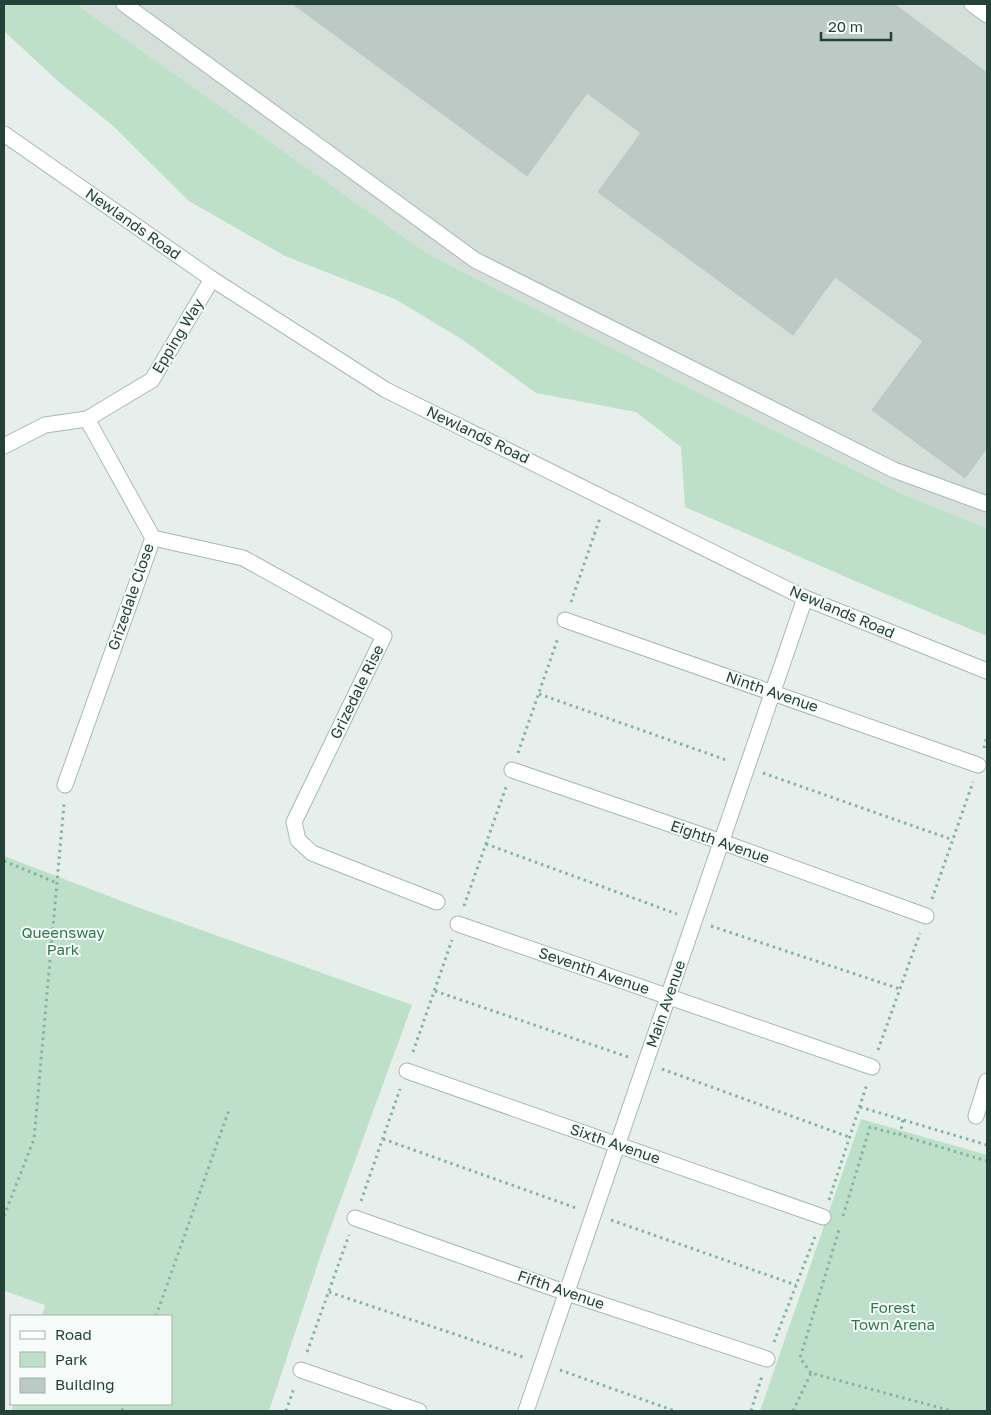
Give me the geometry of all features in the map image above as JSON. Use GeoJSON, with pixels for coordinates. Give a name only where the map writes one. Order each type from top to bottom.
{"type":"FeatureCollection","features":[{"type":"Feature","properties":{"kind":"street"},"geometry":{"type":"LineString","coordinates":[[124,4],[475,260],[894,470],[987,504]]}},
{"type":"Feature","properties":{"kind":"street"},"geometry":{"type":"LineString","coordinates":[[972,4],[987,15]]}},
{"type":"Feature","properties":{"kind":"street","name":"Newlands Road"},"geometry":{"type":"LineString","coordinates":[[4,134],[212,279],[386,390],[805,598],[987,671]]}},
{"type":"Feature","properties":{"kind":"street","name":"Epping Way"},"geometry":{"type":"LineString","coordinates":[[4,446],[45,425],[87,419],[152,380],[212,279]]}},
{"type":"Feature","properties":{"kind":"street","name":"Grizedale Close"},"geometry":{"type":"LineString","coordinates":[[65,785],[153,538],[87,419]]}},
{"type":"Feature","properties":{"kind":"street","name":"Grizedale Rise"},"geometry":{"type":"LineString","coordinates":[[153,538],[243,558],[384,636],[294,822],[298,840],[312,853],[437,902]]}},
{"type":"Feature","properties":{"kind":"street","name":"Main Avenue"},"geometry":{"type":"LineString","coordinates":[[526,1411],[805,598]]}},
{"type":"Feature","properties":{"kind":"street","name":"Ninth Avenue"},"geometry":{"type":"LineString","coordinates":[[565,620],[978,766]]}},
{"type":"Feature","properties":{"kind":"street","name":"Eighth Avenue"},"geometry":{"type":"LineString","coordinates":[[512,770],[722,842],[926,916]]}},
{"type":"Feature","properties":{"kind":"street","name":"Seventh Avenue"},"geometry":{"type":"LineString","coordinates":[[458,924],[872,1067]]}},
{"type":"Feature","properties":{"kind":"street","name":"Sixth Avenue"},"geometry":{"type":"LineString","coordinates":[[406,1071],[823,1217]]}},
{"type":"Feature","properties":{"kind":"street"},"geometry":{"type":"LineString","coordinates":[[976,1116],[987,1082]]}},
{"type":"Feature","properties":{"kind":"street","name":"Fifth Avenue"},"geometry":{"type":"LineString","coordinates":[[355,1218],[567,1293],[767,1359]]}},
{"type":"Feature","properties":{"kind":"street"},"geometry":{"type":"LineString","coordinates":[[301,1370],[419,1411]]}},
{"type":"Feature","properties":{"kind":"path"},"geometry":{"type":"LineString","coordinates":[[286,1411],[607,499]]}},
{"type":"Feature","properties":{"kind":"path"},"geometry":{"type":"LineString","coordinates":[[4,1216],[34,1139],[65,785]]}},
{"type":"Feature","properties":{"kind":"path"},"geometry":{"type":"LineString","coordinates":[[4,861],[57,883]]}},
{"type":"Feature","properties":{"kind":"path"},"geometry":{"type":"LineString","coordinates":[[860,1107],[987,1145]]}},
{"type":"Feature","properties":{"kind":"path"},"geometry":{"type":"LineString","coordinates":[[156,1315],[229,1110]]}},
{"type":"Feature","properties":{"kind":"path"},"geometry":{"type":"LineString","coordinates":[[900,1135],[903,1120]]}},
{"type":"Feature","properties":{"kind":"path"},"geometry":{"type":"LineString","coordinates":[[842,1219],[870,1127],[987,1161]]}},
{"type":"Feature","properties":{"kind":"path"},"geometry":{"type":"LineString","coordinates":[[839,1229],[800,1358],[810,1373],[952,1411]]}},
{"type":"Feature","properties":{"kind":"path"},"geometry":{"type":"LineString","coordinates":[[329,1292],[675,1411]]}},
{"type":"Feature","properties":{"kind":"path"},"geometry":{"type":"LineString","coordinates":[[793,1411],[810,1373]]}},
{"type":"Feature","properties":{"kind":"shaded area"},"geometry":{"type":"Polygon","coordinates":[[[76,4],[987,4],[987,528],[907,496],[717,402],[428,254],[76,4]]]}},
{"type":"Feature","properties":{"kind":"green space"},"geometry":{"type":"Polygon","coordinates":[[[4,4],[76,4],[428,254],[717,402],[907,496],[987,528],[987,636],[685,507],[681,447],[636,412],[536,393],[463,340],[395,299],[285,256],[189,201],[112,125],[59,82],[4,31],[4,4]]]}},
{"type":"Feature","properties":{"kind":"green space","name":"Queensway Park"},"geometry":{"type":"Polygon","coordinates":[[[4,856],[137,907],[412,1005],[322,1251],[269,1411],[11,1411],[14,1405],[172,1405],[172,1315],[42,1315],[45,1305],[5,1291],[4,1293],[4,856]]]}},
{"type":"Feature","properties":{"kind":"green space","name":"Forest Town Arena"},"geometry":{"type":"Polygon","coordinates":[[[861,1119],[987,1155],[987,1411],[760,1411],[861,1119]]]}},
{"type":"Feature","properties":{"kind":"building"},"geometry":{"type":"Polygon","coordinates":[[[293,4],[894,4],[987,73],[987,448],[965,478],[872,410],[923,341],[835,277],[793,335],[598,192],[641,133],[587,93],[527,176],[293,4]]]}}]}
